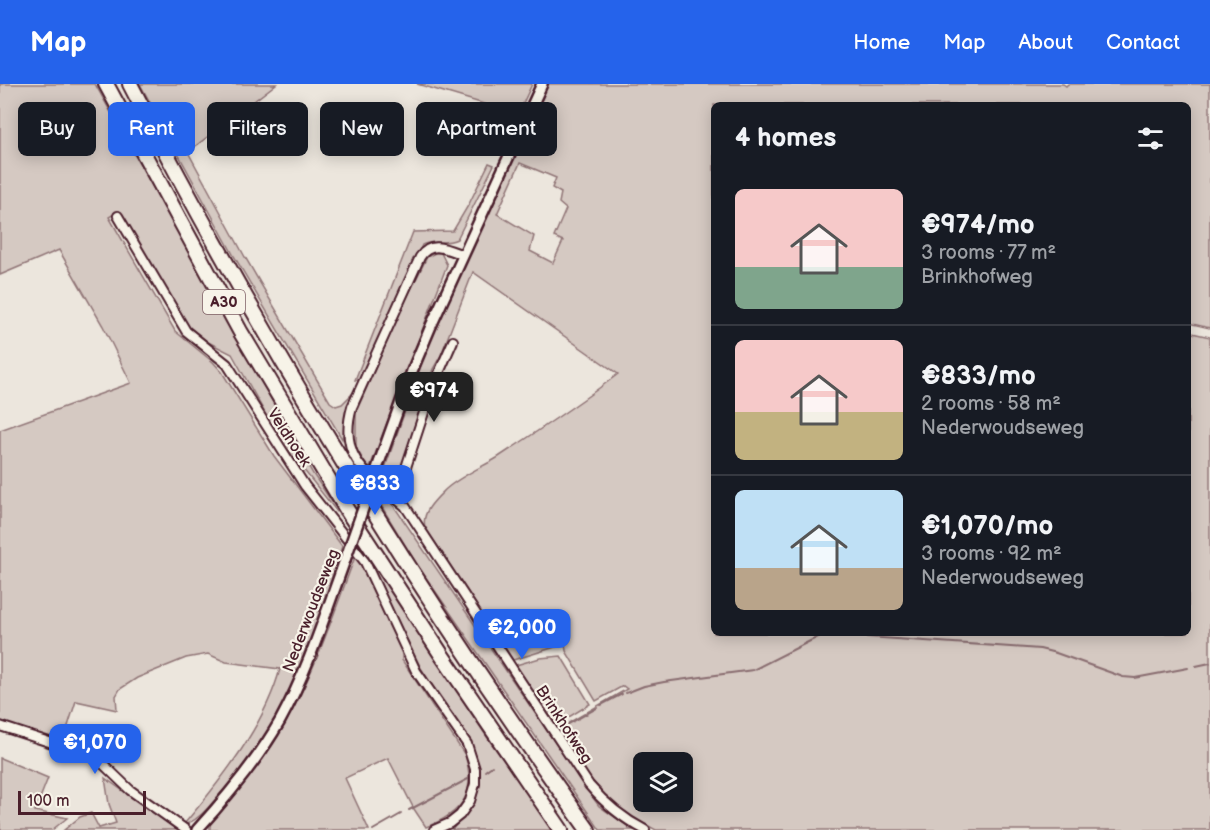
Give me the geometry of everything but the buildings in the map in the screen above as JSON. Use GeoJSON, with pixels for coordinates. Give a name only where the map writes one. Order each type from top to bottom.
{"type":"FeatureCollection","features":[{"type":"Feature","properties":{"kind":"highway","name":"A30"},"geometry":{"type":"LineString","coordinates":[[106,84],[240,332],[350,515],[561,830]]}},
{"type":"Feature","properties":{"kind":"highway","name":"A30"},"geometry":{"type":"LineString","coordinates":[[130,84],[162,147],[259,322],[358,485],[462,648],[588,830]]}},
{"type":"Feature","properties":{"kind":"street","name":"Nederwoudseweg"},"geometry":{"type":"LineString","coordinates":[[197,830],[237,784],[279,722],[310,657],[412,371],[462,255],[507,164],[542,84]]}},
{"type":"Feature","properties":{"kind":"street","name":"Veldhoek"},"geometry":{"type":"LineString","coordinates":[[118,216],[186,331],[227,364],[305,486],[365,562],[417,671],[467,744],[475,770],[475,784],[470,801],[460,815],[435,830]]}},
{"type":"Feature","properties":{"kind":"street","name":"Brinkhofweg"},"geometry":{"type":"LineString","coordinates":[[462,255],[436,247],[428,248],[423,252],[349,416],[352,451],[367,476],[405,506],[589,785],[606,805],[624,819],[645,830]]}},
{"type":"Feature","properties":{"kind":"street"},"geometry":{"type":"LineString","coordinates":[[396,498],[430,391],[453,341]]}},
{"type":"Feature","properties":{"kind":"street"},"geometry":{"type":"LineString","coordinates":[[0,726],[88,755],[100,762],[130,790],[186,830]]}},
{"type":"Feature","properties":{"kind":"shaded area"},"geometry":{"type":"Polygon","coordinates":[[[0,84],[95,84],[108,107],[108,156],[135,156],[313,474],[349,527],[280,440],[232,354],[208,342],[181,321],[119,211],[109,217],[175,331],[222,372],[274,456],[342,546],[311,646],[279,713],[246,764],[205,811],[187,824],[185,823],[227,770],[253,731],[273,690],[280,669],[226,662],[208,654],[186,658],[137,678],[120,689],[116,696],[117,710],[76,701],[62,745],[0,724],[0,430],[131,383],[103,326],[59,250],[0,275],[0,84]]]}},
{"type":"Feature","properties":{"kind":"shaded area"},"geometry":{"type":"Polygon","coordinates":[[[140,84],[276,84],[253,102],[207,102],[207,137],[195,147],[195,102],[150,102],[140,84]]]}},
{"type":"Feature","properties":{"kind":"shaded area"},"geometry":{"type":"Polygon","coordinates":[[[417,84],[532,84],[524,102],[478,102],[417,84]]]}},
{"type":"Feature","properties":{"kind":"shaded area"},"geometry":{"type":"Polygon","coordinates":[[[543,84],[1063,84],[1066,86],[1068,84],[1210,84],[1210,328],[1191,324],[1191,102],[711,102],[711,636],[1191,636],[1191,333],[1210,337],[1210,830],[656,830],[623,812],[593,782],[558,729],[627,689],[623,686],[596,701],[566,651],[565,644],[513,660],[425,527],[425,516],[430,506],[452,484],[528,438],[618,374],[473,272],[441,355],[433,369],[401,474],[398,481],[380,482],[437,320],[511,156],[557,156],[557,102],[535,102],[543,84]],[[520,163],[497,214],[534,236],[530,251],[553,263],[563,241],[554,237],[566,209],[559,203],[561,193],[552,188],[556,178],[520,163]]]}},
{"type":"Feature","properties":{"kind":"shaded area"},"geometry":{"type":"Polygon","coordinates":[[[179,156],[190,156],[245,257],[330,402],[336,406],[342,404],[351,395],[342,439],[234,256],[179,156]]]}},
{"type":"Feature","properties":{"kind":"shaded area"},"geometry":{"type":"Polygon","coordinates":[[[489,163],[494,165],[457,239],[422,245],[362,380],[355,380],[413,232],[453,231],[489,163]]]}},
{"type":"Feature","properties":{"kind":"shaded area"},"geometry":{"type":"Polygon","coordinates":[[[441,253],[447,265],[369,470],[356,448],[356,412],[427,257],[441,253]]]}},
{"type":"Feature","properties":{"kind":"shaded area"},"geometry":{"type":"Polygon","coordinates":[[[369,481],[389,499],[599,806],[633,830],[600,830],[416,563],[368,484],[369,481]]]}},
{"type":"Feature","properties":{"kind":"shaded area"},"geometry":{"type":"Polygon","coordinates":[[[352,532],[489,740],[554,830],[452,830],[468,809],[476,793],[469,743],[421,668],[373,570],[350,538],[352,532]]]}},
{"type":"Feature","properties":{"kind":"shaded area"},"geometry":{"type":"Polygon","coordinates":[[[355,557],[367,572],[402,646],[402,660],[465,755],[469,781],[464,800],[449,815],[426,827],[414,809],[388,758],[345,778],[369,830],[210,830],[210,823],[263,759],[290,715],[321,649],[355,557]]]}},
{"type":"Feature","properties":{"kind":"shaded area"},"geometry":{"type":"Polygon","coordinates":[[[561,656],[590,704],[556,725],[516,665],[540,658],[561,656]]]}},
{"type":"Feature","properties":{"kind":"shaded area"},"geometry":{"type":"Polygon","coordinates":[[[0,758],[48,778],[35,811],[67,818],[52,830],[0,830],[0,758]]]}},
{"type":"Feature","properties":{"kind":"shaded area"},"geometry":{"type":"Polygon","coordinates":[[[105,778],[177,830],[64,830],[80,817],[91,813],[99,828],[116,823],[109,804],[105,778]]]}},
{"type":"Feature","properties":{"kind":"waterway"},"geometry":{"type":"LineString","coordinates":[[626,693],[664,682],[753,670],[820,636]]}},
{"type":"Feature","properties":{"kind":"waterway"},"geometry":{"type":"LineString","coordinates":[[853,636],[1040,649],[1123,677],[1135,678],[1188,668]]}},
{"type":"Feature","properties":{"kind":"waterway"},"geometry":{"type":"LineString","coordinates":[[1196,666],[1210,663]]}},
{"type":"Feature","properties":{"kind":"waterway"},"geometry":{"type":"LineString","coordinates":[[601,705],[622,694]]}},
{"type":"Feature","properties":{"kind":"waterway"},"geometry":{"type":"LineString","coordinates":[[558,730],[597,708]]}},
{"type":"Feature","properties":{"kind":"waterway"},"geometry":{"type":"LineString","coordinates":[[485,771],[492,766]]}},
{"type":"Feature","properties":{"kind":"waterway"},"geometry":{"type":"LineString","coordinates":[[409,810],[470,778]]}},
{"type":"Feature","properties":{"kind":"waterway"},"geometry":{"type":"LineString","coordinates":[[373,830],[401,814]]}}]}
